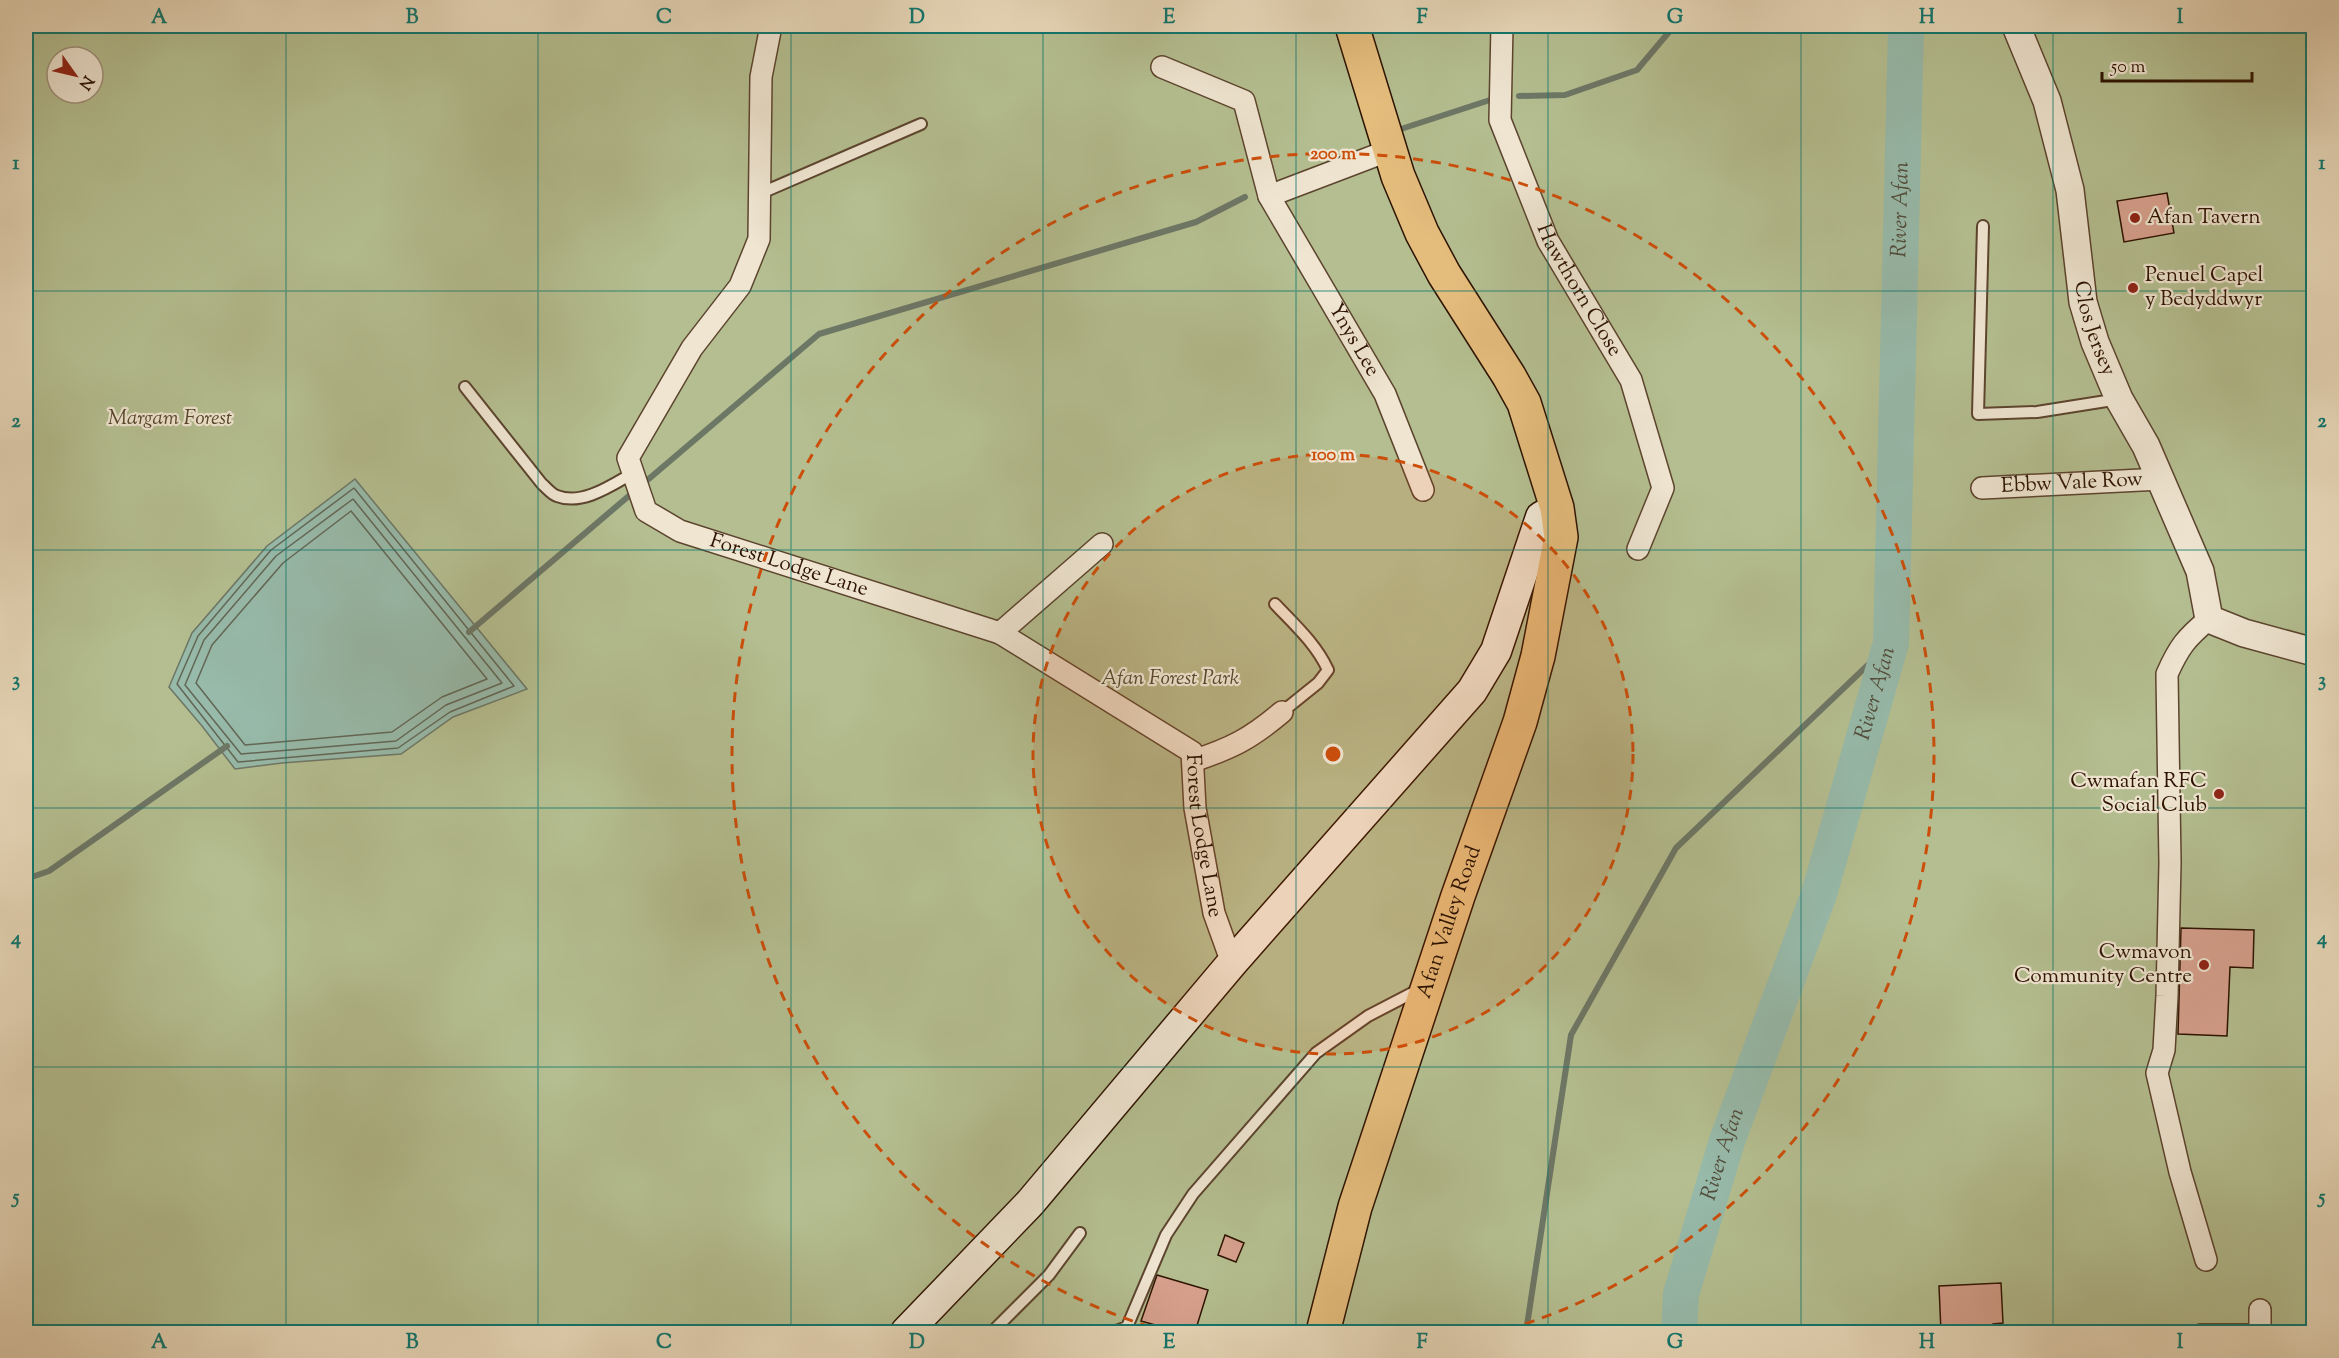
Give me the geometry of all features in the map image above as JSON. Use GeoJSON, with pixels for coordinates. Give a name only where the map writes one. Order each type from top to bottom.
{"type":"FeatureCollection","features":[{"type":"Feature","properties":{"kind":"main road","name":"Afan Valley Road"},"geometry":{"type":"LineString","coordinates":[[1323,1332],[1355,1207],[1520,722],[1538,656],[1561,537],[1557,508],[1524,403],[1444,274],[1422,233],[1390,150],[1352,26]]}},
{"type":"Feature","properties":{"kind":"main road"},"geometry":{"type":"LineString","coordinates":[[906,1332],[1030,1203],[1232,963],[1472,691],[1496,651],[1541,517],[1557,508]]}},
{"type":"Feature","properties":{"kind":"street"},"geometry":{"type":"LineString","coordinates":[[636,484],[628,458],[692,348],[740,285],[759,239],[761,77],[771,26]]}},
{"type":"Feature","properties":{"kind":"street","name":"Hawthorn Close"},"geometry":{"type":"LineString","coordinates":[[1502,26],[1500,120],[1548,241],[1631,380],[1663,488],[1638,549]]}},
{"type":"Feature","properties":{"kind":"street","name":"Clos Jersey"},"geometry":{"type":"LineString","coordinates":[[2016,26],[2047,101],[2070,190],[2084,302],[2095,342],[2118,399],[2146,446],[2200,571],[2208,619]]}},
{"type":"Feature","properties":{"kind":"street","name":"Ynys Lee"},"geometry":{"type":"LineString","coordinates":[[1162,67],[1245,101],[1269,196],[1385,394],[1423,490]]}},
{"type":"Feature","properties":{"kind":"street"},"geometry":{"type":"LineString","coordinates":[[1269,196],[1390,150]]}},
{"type":"Feature","properties":{"kind":"street","name":"Ebbw Vale Row"},"geometry":{"type":"LineString","coordinates":[[1982,488],[2161,479]]}},
{"type":"Feature","properties":{"kind":"street","name":"Forest Lodge Lane"},"geometry":{"type":"LineString","coordinates":[[636,484],[646,511],[680,531],[1000,633],[1192,752],[1195,808],[1214,913],[1232,963]]}},
{"type":"Feature","properties":{"kind":"street"},"geometry":{"type":"LineString","coordinates":[[1000,633],[1102,544]]}},
{"type":"Feature","properties":{"kind":"street"},"geometry":{"type":"LineString","coordinates":[[2206,1260],[2180,1172],[2157,1073],[2164,1050],[2167,996],[2170,863],[2167,674],[2176,653],[2187,638],[2208,619],[2244,633],[2313,652]]}},
{"type":"Feature","properties":{"kind":"street"},"geometry":{"type":"LineString","coordinates":[[1193,761],[1226,750],[1254,735],[1282,712]]}},
{"type":"Feature","properties":{"kind":"lane"},"geometry":{"type":"LineString","coordinates":[[759,194],[921,124]]}},
{"type":"Feature","properties":{"kind":"lane"},"geometry":{"type":"LineString","coordinates":[[1983,226],[1978,414],[2037,412],[2118,399]]}},
{"type":"Feature","properties":{"kind":"lane"},"geometry":{"type":"LineString","coordinates":[[465,387],[542,484],[554,495],[567,499],[636,484]]}},
{"type":"Feature","properties":{"kind":"lane"},"geometry":{"type":"LineString","coordinates":[[1275,604],[1305,635],[1323,658],[1328,670],[1318,683],[1282,712]]}},
{"type":"Feature","properties":{"kind":"lane"},"geometry":{"type":"LineString","coordinates":[[1113,1332],[1128,1330],[1166,1235],[1193,1194],[1316,1053],[1368,1016],[1429,985]]}},
{"type":"Feature","properties":{"kind":"lane"},"geometry":{"type":"LineString","coordinates":[[992,1332],[1049,1275],[1080,1233]]}},
{"type":"Feature","properties":{"kind":"lane"},"geometry":{"type":"LineString","coordinates":[[2200,1330],[2260,1324]]}},
{"type":"Feature","properties":{"kind":"green space","name":"Afan Forest Park"},"geometry":{"type":"Polygon","coordinates":[[[26,26],[2313,26],[2313,1332],[26,1332],[26,26]]]}},
{"type":"Feature","properties":{"kind":"water"},"geometry":{"type":"Polygon","coordinates":[[[355,479],[527,689],[453,717],[401,754],[235,769],[169,687],[192,633],[267,546],[355,479]]]}},
{"type":"Feature","properties":{"kind":"building"},"geometry":{"type":"Polygon","coordinates":[[[2167,193],[2174,233],[2124,242],[2117,201],[2167,193]]]}},
{"type":"Feature","properties":{"kind":"building"},"geometry":{"type":"Polygon","coordinates":[[[2181,928],[2254,930],[2253,968],[2230,967],[2227,1036],[2178,1034],[2181,928]]]}},
{"type":"Feature","properties":{"kind":"building"},"geometry":{"type":"Polygon","coordinates":[[[1225,1235],[1244,1243],[1236,1262],[1218,1255],[1225,1235]]]}},
{"type":"Feature","properties":{"kind":"building"},"geometry":{"type":"Polygon","coordinates":[[[1157,1275],[1208,1290],[1195,1332],[1180,1332],[1141,1321],[1157,1275]]]}},
{"type":"Feature","properties":{"kind":"building"},"geometry":{"type":"Polygon","coordinates":[[[2001,1283],[2003,1323],[1993,1324],[1993,1332],[1941,1332],[1939,1286],[2001,1283]]]}},
{"type":"Feature","properties":{"kind":"waterway"},"geometry":{"type":"LineString","coordinates":[[1519,96],[1565,95],[1637,70],[1674,26]]}},
{"type":"Feature","properties":{"kind":"waterway","name":"River Afan"},"geometry":{"type":"LineString","coordinates":[[1679,1332],[1681,1294],[1727,1141],[1819,894],[1891,643],[1906,26]]}},
{"type":"Feature","properties":{"kind":"waterway"},"geometry":{"type":"LineString","coordinates":[[1401,129],[1490,100]]}},
{"type":"Feature","properties":{"kind":"waterway"},"geometry":{"type":"LineString","coordinates":[[469,632],[819,334],[1196,222],[1245,197]]}},
{"type":"Feature","properties":{"kind":"waterway"},"geometry":{"type":"LineString","coordinates":[[1526,1332],[1571,1035],[1676,848],[1891,643]]}},
{"type":"Feature","properties":{"kind":"waterway"},"geometry":{"type":"LineString","coordinates":[[26,879],[49,871],[227,746]]}},
{"type":"Feature","properties":{"kind":"place","name":"Afan Tavern"},"geometry":{"type":"Point","coordinates":[2135,218]}},
{"type":"Feature","properties":{"kind":"place","name":"Penuel Capel y Bedyddwyr"},"geometry":{"type":"Point","coordinates":[2133,288]}},
{"type":"Feature","properties":{"kind":"place","name":"Cwmafan RFC Social Club"},"geometry":{"type":"Point","coordinates":[2219,794]}},
{"type":"Feature","properties":{"kind":"place","name":"Cwmavon Community Centre"},"geometry":{"type":"Point","coordinates":[2204,965]}},
{"type":"Feature","properties":{"kind":"park label","name":"Margam Forest"},"geometry":{"type":"Point","coordinates":[170,419]}}]}
